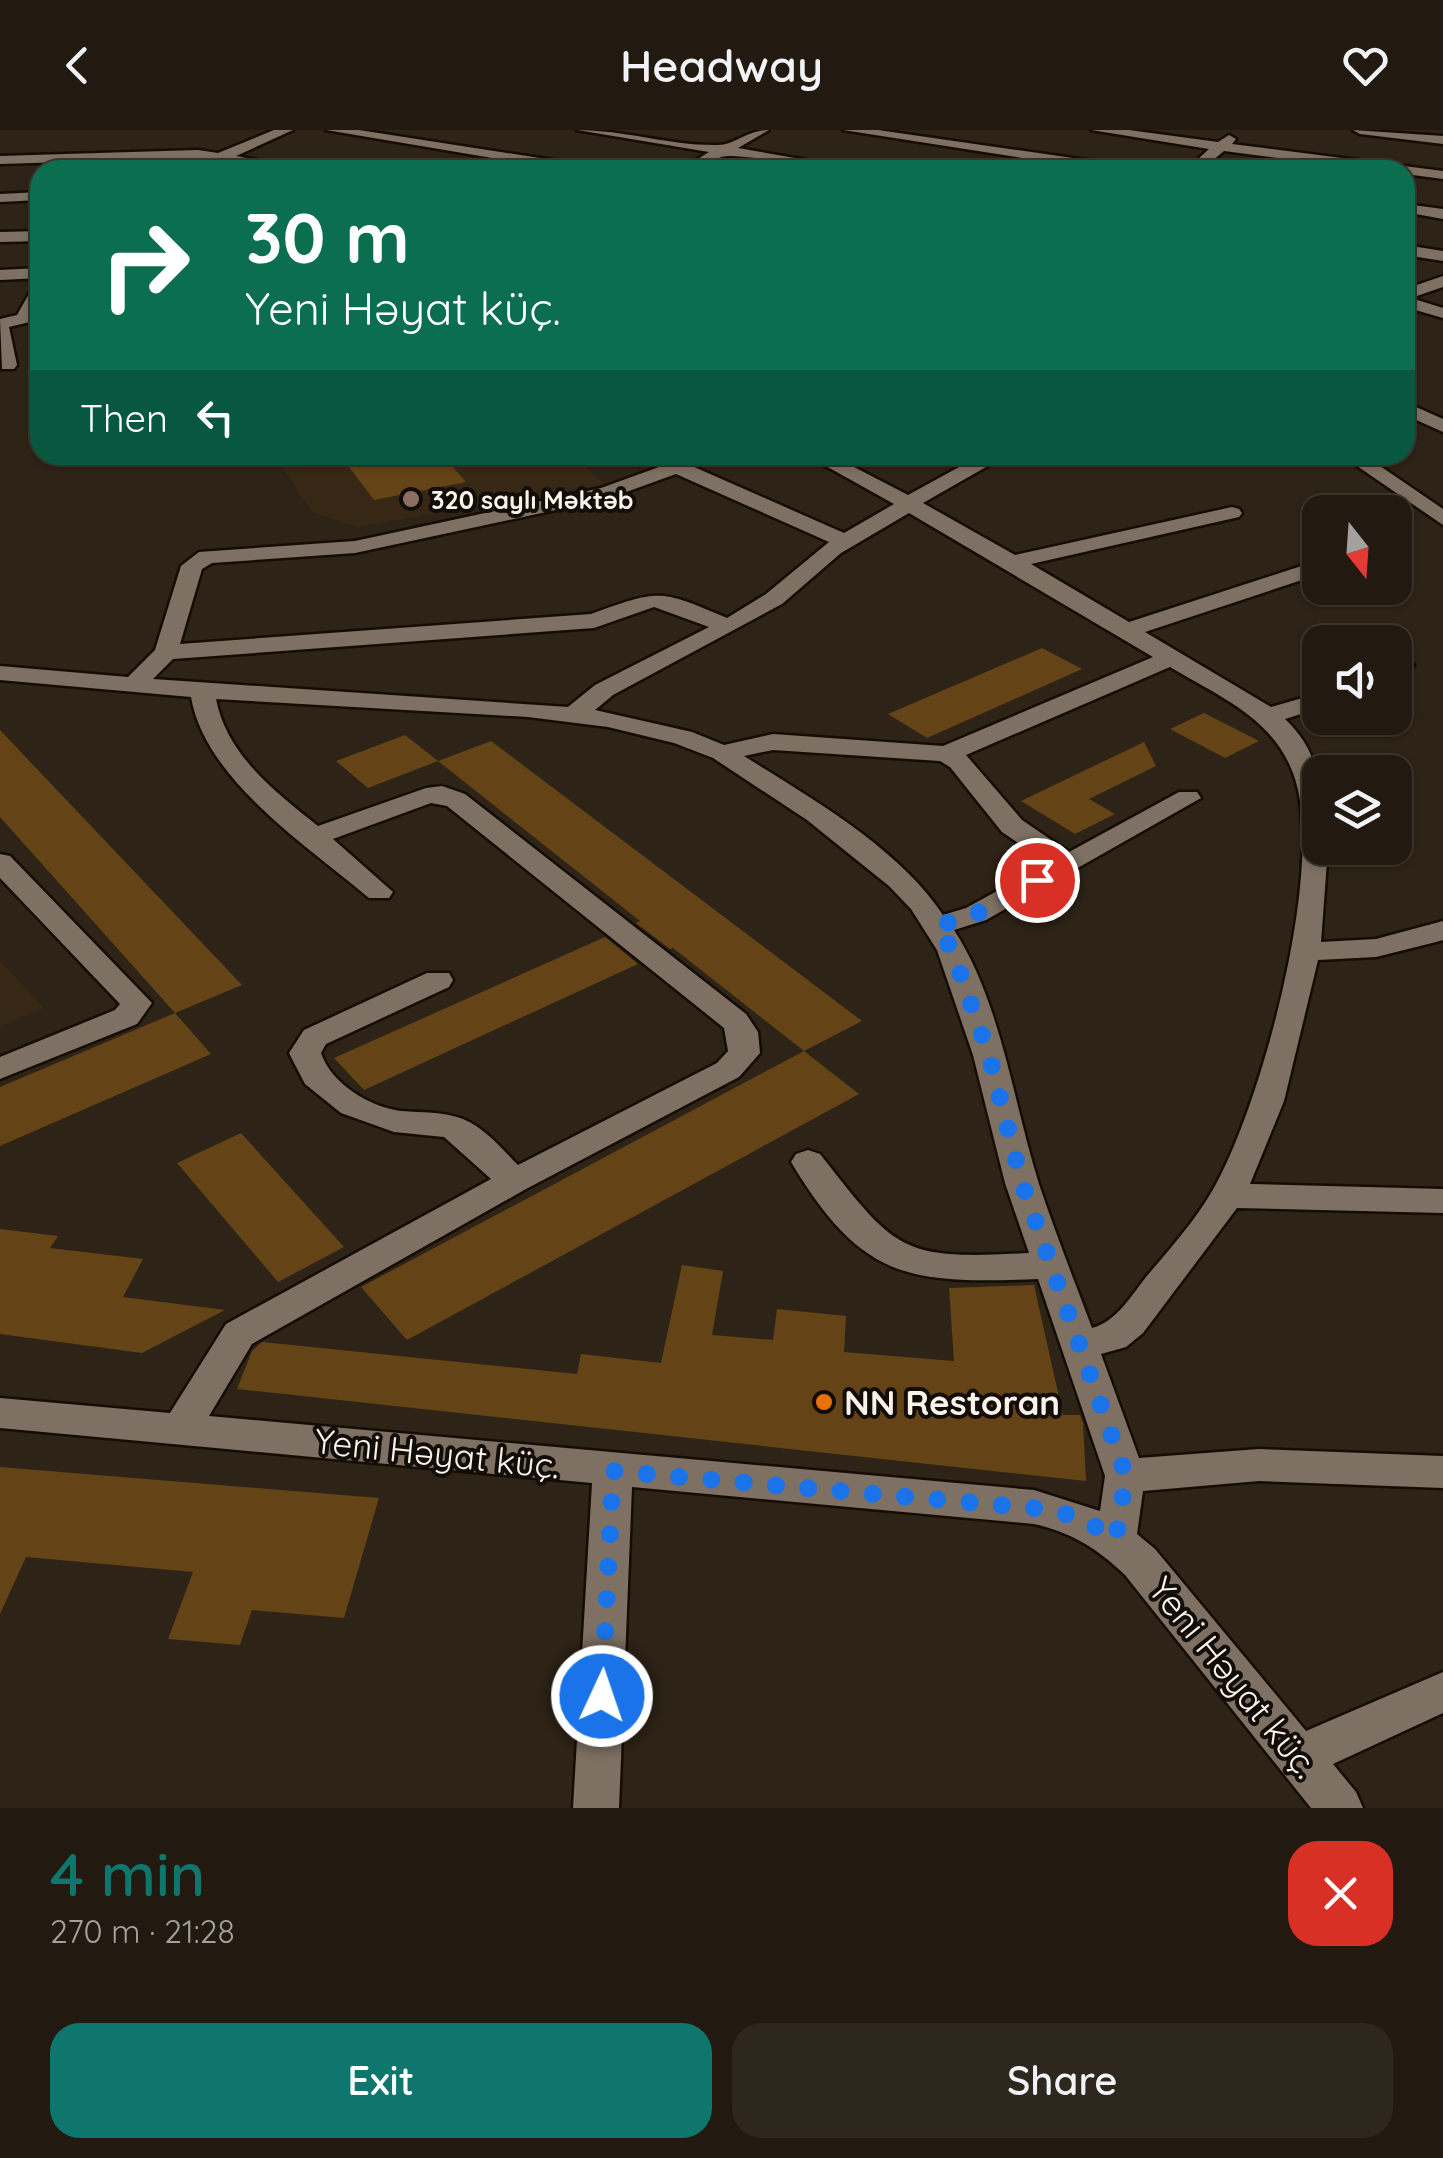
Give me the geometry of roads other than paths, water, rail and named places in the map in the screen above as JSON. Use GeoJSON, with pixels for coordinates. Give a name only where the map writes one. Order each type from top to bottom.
{"type":"FeatureCollection","features":[{"type":"Feature","properties":{"kind":"street"},"geometry":{"type":"LineString","coordinates":[[230,160],[286,130]]}},
{"type":"Feature","properties":{"kind":"street"},"geometry":{"type":"LineString","coordinates":[[334,130],[527,160]]}},
{"type":"Feature","properties":{"kind":"street"},"geometry":{"type":"LineString","coordinates":[[584,130],[790,160]]}},
{"type":"Feature","properties":{"kind":"street"},"geometry":{"type":"LineString","coordinates":[[706,160],[762,130]]}},
{"type":"Feature","properties":{"kind":"street"},"geometry":{"type":"LineString","coordinates":[[850,130],[1058,160]]}},
{"type":"Feature","properties":{"kind":"street"},"geometry":{"type":"LineString","coordinates":[[1098,130],[1328,160]]}},
{"type":"Feature","properties":{"kind":"street"},"geometry":{"type":"LineString","coordinates":[[1205,160],[1238,130]]}},
{"type":"Feature","properties":{"kind":"street"},"geometry":{"type":"LineString","coordinates":[[1360,130],[1443,140]]}},
{"type":"Feature","properties":{"kind":"street"},"geometry":{"type":"LineString","coordinates":[[0,160],[176,148],[214,160]]}},
{"type":"Feature","properties":{"kind":"street"},"geometry":{"type":"LineString","coordinates":[[1415,171],[1443,175]]}},
{"type":"Feature","properties":{"kind":"street"},"geometry":{"type":"LineString","coordinates":[[0,198],[30,196]]}},
{"type":"Feature","properties":{"kind":"street"},"geometry":{"type":"LineString","coordinates":[[1415,210],[1443,214]]}},
{"type":"Feature","properties":{"kind":"street"},"geometry":{"type":"LineString","coordinates":[[0,238],[30,236]]}},
{"type":"Feature","properties":{"kind":"street"},"geometry":{"type":"LineString","coordinates":[[1415,252],[1443,256]]}},
{"type":"Feature","properties":{"kind":"street"},"geometry":{"type":"LineString","coordinates":[[0,275],[30,274]]}},
{"type":"Feature","properties":{"kind":"street"},"geometry":{"type":"LineString","coordinates":[[1415,294],[1443,281]]}},
{"type":"Feature","properties":{"kind":"street"},"geometry":{"type":"LineString","coordinates":[[1415,302],[1443,313]]}},
{"type":"Feature","properties":{"kind":"street"},"geometry":{"type":"LineString","coordinates":[[8,365],[0,324],[24,318],[30,307]]}},
{"type":"Feature","properties":{"kind":"street"},"geometry":{"type":"LineString","coordinates":[[1415,413],[1443,426]]}},
{"type":"Feature","properties":{"kind":"street"},"geometry":{"type":"LineString","coordinates":[[668,465],[845,541]]}},
{"type":"Feature","properties":{"kind":"street"},"geometry":{"type":"LineString","coordinates":[[835,465],[1012,562],[1266,716],[1290,739],[1312,787],[1307,952],[1277,1080],[1228,1196],[1130,1323],[1113,1337],[1078,1346]]}},
{"type":"Feature","properties":{"kind":"street"},"geometry":{"type":"LineString","coordinates":[[574,715],[604,690],[728,627],[793,586],[845,541],[911,504],[941,482],[977,465]]}},
{"type":"Feature","properties":{"kind":"street"},"geometry":{"type":"LineString","coordinates":[[1366,465],[1443,518]]}},
{"type":"Feature","properties":{"kind":"street"},"geometry":{"type":"LineString","coordinates":[[134,685],[166,652],[192,566],[207,558],[355,546],[607,494],[674,468]]}},
{"type":"Feature","properties":{"kind":"street"},"geometry":{"type":"LineString","coordinates":[[1012,562],[1232,514]]}},
{"type":"Feature","properties":{"kind":"street"},"geometry":{"type":"LineString","coordinates":[[1127,630],[1302,573]]}},
{"type":"Feature","properties":{"kind":"street"},"geometry":{"type":"LineString","coordinates":[[166,652],[594,621],[652,600],[673,603],[728,627]]}},
{"type":"Feature","properties":{"kind":"street"},"geometry":{"type":"LineString","coordinates":[[722,753],[773,742],[946,754],[1171,658]]}},
{"type":"Feature","properties":{"kind":"street"},"geometry":{"type":"LineString","coordinates":[[0,673],[202,691],[574,715],[644,726],[722,753],[801,803],[867,853],[899,880],[952,950],[989,1055],[1022,1183],[1126,1476],[1116,1538]]}},
{"type":"Feature","properties":{"kind":"street"},"geometry":{"type":"LineString","coordinates":[[202,691],[208,726],[228,753],[264,794],[378,892]]}},
{"type":"Feature","properties":{"kind":"street"},"geometry":{"type":"LineString","coordinates":[[1266,716],[1302,705]]}},
{"type":"Feature","properties":{"kind":"street"},"geometry":{"type":"LineString","coordinates":[[946,754],[959,762],[1004,819],[1067,862]]}},
{"type":"Feature","properties":{"kind":"street"},"geometry":{"type":"LineString","coordinates":[[181,1428],[239,1334],[514,1182],[728,1070],[744,1053],[742,1032],[735,1021],[456,800],[442,794],[426,796],[314,837]]}},
{"type":"Feature","properties":{"kind":"street"},"geometry":{"type":"LineString","coordinates":[[937,926],[976,914],[1188,798]]}},
{"type":"Feature","properties":{"kind":"street"},"geometry":{"type":"LineString","coordinates":[[0,862],[137,1002],[126,1017],[0,1069]]}},
{"type":"Feature","properties":{"kind":"street"},"geometry":{"type":"LineString","coordinates":[[1307,952],[1349,953],[1389,948],[1443,930]]}},
{"type":"Feature","properties":{"kind":"street"},"geometry":{"type":"LineString","coordinates":[[438,980],[315,1037],[305,1053],[308,1068],[324,1084],[371,1114],[394,1122],[442,1124],[458,1130],[514,1182]]}},
{"type":"Feature","properties":{"kind":"street"},"geometry":{"type":"LineString","coordinates":[[808,1162],[874,1243],[899,1258],[928,1266],[1050,1265]]}},
{"type":"Feature","properties":{"kind":"street"},"geometry":{"type":"LineString","coordinates":[[1228,1196],[1443,1201]]}},
{"type":"Feature","properties":{"kind":"street","name":"Yeni Həyat küç."},"geometry":{"type":"LineString","coordinates":[[0,1413],[1034,1508],[1076,1516],[1116,1538],[1140,1562],[1340,1808]]}},
{"type":"Feature","properties":{"kind":"street"},"geometry":{"type":"LineString","coordinates":[[1126,1476],[1259,1465],[1443,1472]]}},
{"type":"Feature","properties":{"kind":"street"},"geometry":{"type":"LineString","coordinates":[[596,1808],[613,1471]]}},
{"type":"Feature","properties":{"kind":"street"},"geometry":{"type":"LineString","coordinates":[[1300,1756],[1443,1692]]}},
{"type":"Feature","properties":{"kind":"place","name":"320 saylı Məktəb"},"geometry":{"type":"Point","coordinates":[411,499]}},
{"type":"Feature","properties":{"kind":"place","name":"NN Restoran"},"geometry":{"type":"Point","coordinates":[824,1402]}}]}
